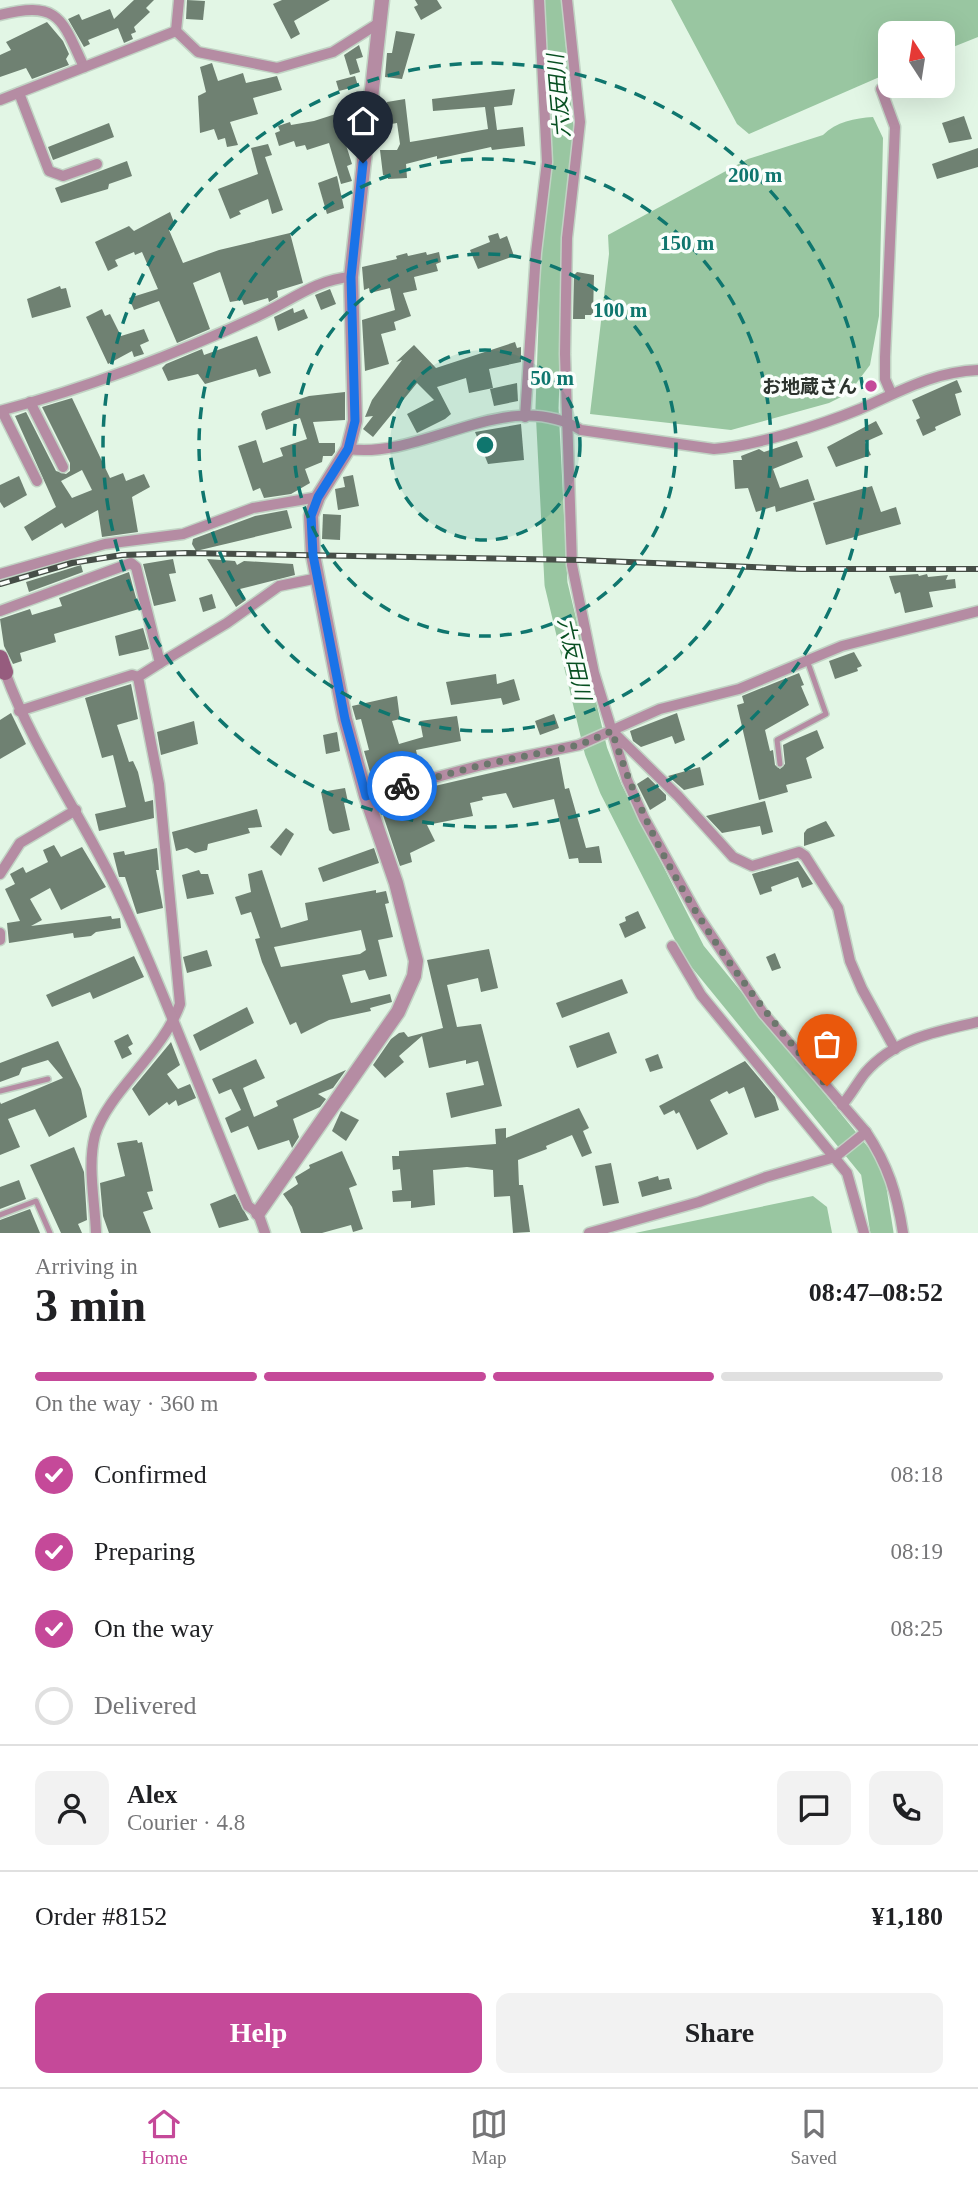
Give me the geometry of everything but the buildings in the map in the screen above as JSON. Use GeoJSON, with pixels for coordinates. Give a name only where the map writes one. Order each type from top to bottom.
{"type":"FeatureCollection","features":[{"type":"Feature","properties":{"kind":"street"},"geometry":{"type":"LineString","coordinates":[[176,31],[179,0]]}},
{"type":"Feature","properties":{"kind":"street"},"geometry":{"type":"LineString","coordinates":[[258,1213],[398,1012],[414,976],[416,961],[396,883],[366,796],[345,719],[318,578],[311,516],[318,497],[348,449],[355,421],[351,277],[382,0]]}},
{"type":"Feature","properties":{"kind":"street"},"geometry":{"type":"LineString","coordinates":[[528,417],[536,254],[547,162],[539,0]]}},
{"type":"Feature","properties":{"kind":"street"},"geometry":{"type":"LineString","coordinates":[[567,0],[580,122],[567,238],[564,421],[572,565],[594,673],[644,818],[697,914],[763,1013],[865,1133],[891,1174],[902,1233]]}},
{"type":"Feature","properties":{"kind":"street"},"geometry":{"type":"LineString","coordinates":[[0,15],[33,3],[44,3],[61,19],[85,67]]}},
{"type":"Feature","properties":{"kind":"street"},"geometry":{"type":"LineString","coordinates":[[176,31],[198,52],[277,68],[333,52],[379,23]]}},
{"type":"Feature","properties":{"kind":"street"},"geometry":{"type":"LineString","coordinates":[[0,100],[176,31]]}},
{"type":"Feature","properties":{"kind":"street"},"geometry":{"type":"LineString","coordinates":[[19,93],[49,171],[63,176],[97,164]]}},
{"type":"Feature","properties":{"kind":"street"},"geometry":{"type":"LineString","coordinates":[[884,98],[895,127],[885,358],[885,379],[891,393]]}},
{"type":"Feature","properties":{"kind":"street"},"geometry":{"type":"LineString","coordinates":[[37,481],[1,411],[110,376],[258,316],[314,286],[351,277]]}},
{"type":"Feature","properties":{"kind":"street"},"geometry":{"type":"LineString","coordinates":[[348,449],[370,452],[447,434],[482,422],[528,417],[564,421],[580,430],[714,449],[734,447],[844,415],[934,376],[978,370]]}},
{"type":"Feature","properties":{"kind":"street"},"geometry":{"type":"LineString","coordinates":[[30,402],[63,467]]}},
{"type":"Feature","properties":{"kind":"street"},"geometry":{"type":"LineString","coordinates":[[0,574],[105,544],[183,534],[253,508],[318,497]]}},
{"type":"Feature","properties":{"kind":"street"},"geometry":{"type":"LineString","coordinates":[[0,611],[131,563],[136,567],[160,663]]}},
{"type":"Feature","properties":{"kind":"street"},"geometry":{"type":"LineString","coordinates":[[138,677],[227,623],[279,586],[318,578]]}},
{"type":"Feature","properties":{"kind":"street"},"geometry":{"type":"LineString","coordinates":[[366,796],[482,765],[579,745],[660,709],[739,689],[807,660],[891,631],[978,611]]}},
{"type":"Feature","properties":{"kind":"street"},"geometry":{"type":"LineString","coordinates":[[2,668],[19,710],[76,810],[117,892],[248,1206],[258,1213],[265,1233]]}},
{"type":"Feature","properties":{"kind":"street"},"geometry":{"type":"LineString","coordinates":[[19,710],[132,675],[138,677]]}},
{"type":"Feature","properties":{"kind":"street"},"geometry":{"type":"LineString","coordinates":[[96,1233],[91,1158],[100,1121],[172,1026],[180,1003],[170,869],[159,784],[138,677]]}},
{"type":"Feature","properties":{"kind":"street"},"geometry":{"type":"LineString","coordinates":[[612,731],[678,796],[733,857],[752,866],[799,852],[805,856],[838,908],[850,961],[895,1049]]}},
{"type":"Feature","properties":{"kind":"street"},"geometry":{"type":"LineString","coordinates":[[0,874],[20,844],[76,810]]}},
{"type":"Feature","properties":{"kind":"street"},"geometry":{"type":"LineString","coordinates":[[0,933],[0,940]]}},
{"type":"Feature","properties":{"kind":"street"},"geometry":{"type":"LineString","coordinates":[[672,946],[701,995],[838,1155],[847,1173],[864,1233]]}},
{"type":"Feature","properties":{"kind":"street"},"geometry":{"type":"LineString","coordinates":[[842,1105],[865,1073],[895,1049],[920,1034],[978,1022]]}},
{"type":"Feature","properties":{"kind":"street"},"geometry":{"type":"LineString","coordinates":[[589,1233],[699,1202],[766,1177],[838,1155],[865,1133]]}},
{"type":"Feature","properties":{"kind":"lane"},"geometry":{"type":"LineString","coordinates":[[780,764],[777,740],[826,714],[807,660]]}},
{"type":"Feature","properties":{"kind":"lane"},"geometry":{"type":"LineString","coordinates":[[0,1091],[48,1079]]}},
{"type":"Feature","properties":{"kind":"lane"},"geometry":{"type":"LineString","coordinates":[[0,1215],[36,1201],[50,1233]]}},
{"type":"Feature","properties":{"kind":"shaded area"},"geometry":{"type":"Polygon","coordinates":[[[671,0],[978,0],[978,37],[956,46],[956,21],[878,21],[878,78],[749,134],[737,124],[671,0]]]}},
{"type":"Feature","properties":{"kind":"shaded area"},"geometry":{"type":"Polygon","coordinates":[[[873,117],[883,138],[879,316],[870,365],[849,393],[829,403],[731,430],[590,414],[609,254],[608,235],[748,159],[823,135],[846,121],[873,117]]]}},
{"type":"Feature","properties":{"kind":"shaded area"},"geometry":{"type":"Polygon","coordinates":[[[813,1196],[827,1207],[832,1233],[635,1233],[813,1196]]]}},
{"type":"Feature","properties":{"kind":"waterway","name":"六反田川"},"geometry":{"type":"LineString","coordinates":[[550,0],[564,150],[552,266],[547,408],[556,584],[596,751],[611,789],[694,952],[872,1170],[882,1233]]}},
{"type":"Feature","properties":{"kind":"railway"},"geometry":{"type":"LineString","coordinates":[[0,584],[72,563],[122,555],[186,553],[580,560],[801,569],[978,569]]}},
{"type":"Feature","properties":{"kind":"way so far"},"geometry":{"type":"LineString","coordinates":[[402,786],[482,765],[579,745],[612,731],[644,818],[697,914],[763,1013],[827,1086]]}},
{"type":"Feature","properties":{"kind":"place","name":"お地蔵さん"},"geometry":{"type":"Point","coordinates":[871,386]}},
{"type":"Feature","properties":{"kind":"route"},"geometry":{"type":"LineString","coordinates":[[363,163],[351,277],[355,421],[348,449],[318,497],[311,516],[313,555],[345,719],[366,796],[402,786]]}}]}
